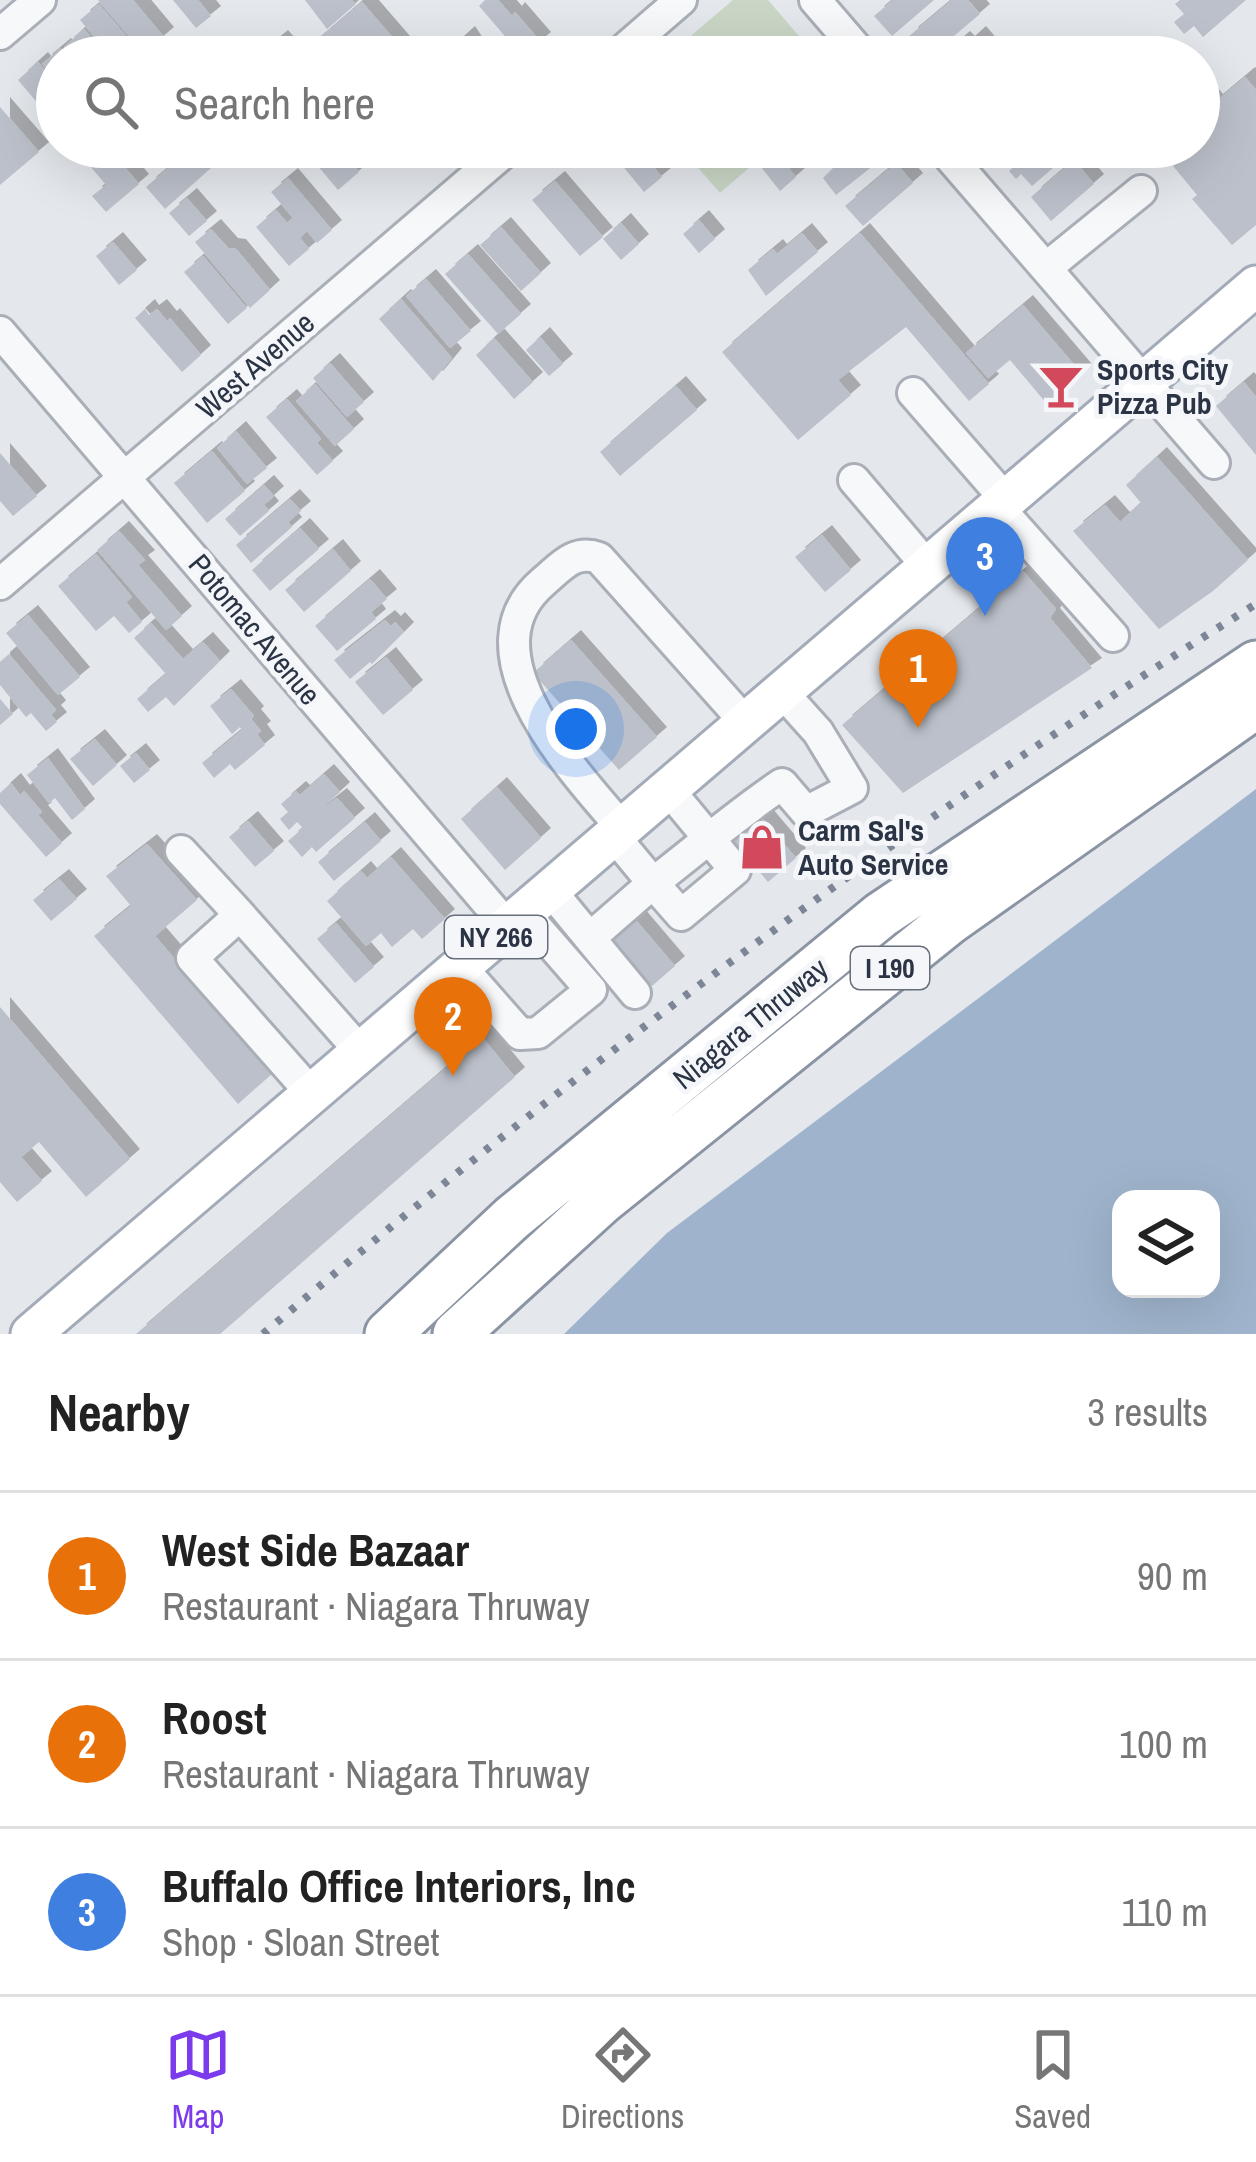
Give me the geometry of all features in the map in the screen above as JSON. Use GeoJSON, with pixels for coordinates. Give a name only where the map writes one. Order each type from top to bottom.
{"type":"FeatureCollection","features":[{"type":"Feature","properties":{"kind":"highway","name":"Niagara Thruway"},"geometry":{"type":"LineString","coordinates":[[388,1334],[512,1218],[881,915],[1256,664]]}},
{"type":"Feature","properties":{"kind":"highway","name":"Niagara Thruway"},"geometry":{"type":"LineString","coordinates":[[456,1334],[602,1202],[950,920],[1256,704]]}},
{"type":"Feature","properties":{"kind":"highway"},"geometry":{"type":"LineString","coordinates":[[365,1334],[512,1218]]}},
{"type":"Feature","properties":{"kind":"highway"},"geometry":{"type":"LineString","coordinates":[[475,1334],[543,1256]]}},
{"type":"Feature","properties":{"kind":"main road","name":"NY 266"},"geometry":{"type":"LineString","coordinates":[[31,1334],[1256,286]]}},
{"type":"Feature","properties":{"kind":"street"},"geometry":{"type":"LineString","coordinates":[[0,34],[40,0]]}},
{"type":"Feature","properties":{"kind":"street"},"geometry":{"type":"LineString","coordinates":[[639,36],[681,0]]}},
{"type":"Feature","properties":{"kind":"street"},"geometry":{"type":"LineString","coordinates":[[815,0],[846,36]]}},
{"type":"Feature","properties":{"kind":"street","name":"West Avenue"},"geometry":{"type":"LineString","coordinates":[[0,584],[486,168]]}},
{"type":"Feature","properties":{"kind":"street"},"geometry":{"type":"LineString","coordinates":[[959,168],[1214,464]]}},
{"type":"Feature","properties":{"kind":"street"},"geometry":{"type":"LineString","coordinates":[[1046,268],[1141,191]]}},
{"type":"Feature","properties":{"kind":"street","name":"Potomac Avenue"},"geometry":{"type":"LineString","coordinates":[[0,332],[125,477],[527,910]]}},
{"type":"Feature","properties":{"kind":"street"},"geometry":{"type":"LineString","coordinates":[[913,393],[1113,636]]}},
{"type":"Feature","properties":{"kind":"street"},"geometry":{"type":"LineString","coordinates":[[854,480],[928,567]]}},
{"type":"Feature","properties":{"kind":"street"},"geometry":{"type":"LineString","coordinates":[[668,789],[735,869],[681,915],[569,766],[532,706],[517,667],[512,637],[518,613],[532,591],[573,556],[599,558],[746,723]]}},
{"type":"Feature","properties":{"kind":"street"},"geometry":{"type":"LineString","coordinates":[[591,937],[782,784],[806,812],[852,788],[818,732],[782,692]]}},
{"type":"Feature","properties":{"kind":"street"},"geometry":{"type":"LineString","coordinates":[[181,850],[361,1052]]}},
{"type":"Feature","properties":{"kind":"street"},"geometry":{"type":"LineString","coordinates":[[527,910],[591,937],[635,992]]}},
{"type":"Feature","properties":{"kind":"street"},"geometry":{"type":"LineString","coordinates":[[460,967],[520,1034],[538,1033],[591,990],[527,910]]}},
{"type":"Feature","properties":{"kind":"street"},"geometry":{"type":"LineString","coordinates":[[240,915],[192,958],[312,1094]]}},
{"type":"Feature","properties":{"kind":"green space"},"geometry":{"type":"Polygon","coordinates":[[[733,0],[768,0],[799,36],[691,36],[733,0]]]}},
{"type":"Feature","properties":{"kind":"green space"},"geometry":{"type":"Polygon","coordinates":[[[698,168],[749,168],[720,193],[698,168]]]}},
{"type":"Feature","properties":{"kind":"water"},"geometry":{"type":"Polygon","coordinates":[[[1256,789],[1256,1334],[564,1334],[667,1233],[1256,789]]]}},
{"type":"Feature","properties":{"kind":"building"},"geometry":{"type":"Polygon","coordinates":[[[98,0],[133,0],[163,36],[129,36],[98,0]]]}},
{"type":"Feature","properties":{"kind":"building"},"geometry":{"type":"Polygon","coordinates":[[[173,0],[198,0],[211,16],[196,28],[173,0]]]}},
{"type":"Feature","properties":{"kind":"building"},"geometry":{"type":"Polygon","coordinates":[[[305,0],[352,0],[356,4],[327,29],[305,0]]]}},
{"type":"Feature","properties":{"kind":"building"},"geometry":{"type":"Polygon","coordinates":[[[485,0],[498,0],[536,36],[505,36],[479,6],[485,0]]]}},
{"type":"Feature","properties":{"kind":"building"},"geometry":{"type":"Polygon","coordinates":[[[893,0],[934,0],[892,36],[874,16],[893,0]]]}},
{"type":"Feature","properties":{"kind":"building"},"geometry":{"type":"Polygon","coordinates":[[[952,0],[968,0],[980,14],[954,36],[909,36],[952,0]]]}},
{"type":"Feature","properties":{"kind":"building"},"geometry":{"type":"Polygon","coordinates":[[[1180,0],[1246,0],[1204,36],[1194,26],[1184,34],[1174,22],[1184,14],[1175,4],[1180,0]]]}},
{"type":"Feature","properties":{"kind":"building"},"geometry":{"type":"Polygon","coordinates":[[[362,2],[391,36],[323,36],[362,2]]]}},
{"type":"Feature","properties":{"kind":"building"},"geometry":{"type":"Polygon","coordinates":[[[99,4],[126,36],[93,36],[80,20],[99,4]]]}},
{"type":"Feature","properties":{"kind":"building"},"geometry":{"type":"Polygon","coordinates":[[[36,64],[36,101],[18,80],[36,64]]]}},
{"type":"Feature","properties":{"kind":"building"},"geometry":{"type":"Polygon","coordinates":[[[1245,77],[1256,90],[1256,225],[1232,245],[1192,199],[1197,195],[1175,168],[1220,168],[1220,98],[1245,77]]]}},
{"type":"Feature","properties":{"kind":"building"},"geometry":{"type":"Polygon","coordinates":[[[0,107],[36,149],[36,155],[0,185],[0,107]]]}},
{"type":"Feature","properties":{"kind":"building"},"geometry":{"type":"Polygon","coordinates":[[[92,168],[126,168],[139,184],[106,212],[92,196],[106,185],[92,168]]]}},
{"type":"Feature","properties":{"kind":"building"},"geometry":{"type":"Polygon","coordinates":[[[168,168],[211,168],[165,209],[146,187],[168,168]]]}},
{"type":"Feature","properties":{"kind":"building"},"geometry":{"type":"Polygon","coordinates":[[[320,168],[356,168],[359,172],[338,190],[320,168]]]}},
{"type":"Feature","properties":{"kind":"building"},"geometry":{"type":"Polygon","coordinates":[[[624,168],[654,168],[662,177],[644,192],[624,168]]]}},
{"type":"Feature","properties":{"kind":"building"},"geometry":{"type":"Polygon","coordinates":[[[762,168],[789,168],[796,177],[780,191],[762,168]]]}},
{"type":"Feature","properties":{"kind":"building"},"geometry":{"type":"Polygon","coordinates":[[[833,168],[870,168],[836,195],[823,178],[833,168]]]}},
{"type":"Feature","properties":{"kind":"building"},"geometry":{"type":"Polygon","coordinates":[[[890,168],[900,168],[913,183],[863,226],[845,206],[890,168]]]}},
{"type":"Feature","properties":{"kind":"building"},"geometry":{"type":"Polygon","coordinates":[[[1053,168],[1032,186],[1021,174],[1016,179],[1009,171],[1053,168]]]}},
{"type":"Feature","properties":{"kind":"building"},"geometry":{"type":"Polygon","coordinates":[[[1065,168],[1081,168],[1094,184],[1051,221],[1031,197],[1065,168]]]}},
{"type":"Feature","properties":{"kind":"building"},"geometry":{"type":"Polygon","coordinates":[[[288,178],[332,230],[317,243],[307,231],[300,238],[309,249],[289,266],[256,227],[276,210],[287,223],[293,218],[271,192],[288,178]]]}},
{"type":"Feature","properties":{"kind":"building"},"geometry":{"type":"Polygon","coordinates":[[[555,181],[603,237],[580,256],[532,200],[555,181]]]}},
{"type":"Feature","properties":{"kind":"building"},"geometry":{"type":"Polygon","coordinates":[[[187,198],[207,221],[189,236],[169,213],[187,198]]]}},
{"type":"Feature","properties":{"kind":"building"},"geometry":{"type":"Polygon","coordinates":[[[699,220],[715,239],[699,253],[683,234],[699,220]]]}},
{"type":"Feature","properties":{"kind":"building"},"geometry":{"type":"Polygon","coordinates":[[[621,223],[639,244],[621,260],[603,239],[621,223]]]}},
{"type":"Feature","properties":{"kind":"building"},"geometry":{"type":"Polygon","coordinates":[[[501,227],[541,273],[521,291],[480,245],[501,227]]]}},
{"type":"Feature","properties":{"kind":"building"},"geometry":{"type":"Polygon","coordinates":[[[211,229],[228,248],[236,249],[270,290],[250,308],[195,242],[211,229]]]}},
{"type":"Feature","properties":{"kind":"building"},"geometry":{"type":"Polygon","coordinates":[[[802,233],[818,252],[766,296],[748,270],[802,233]]]}},
{"type":"Feature","properties":{"kind":"building"},"geometry":{"type":"Polygon","coordinates":[[[860,233],[989,384],[969,401],[906,327],[838,380],[851,395],[798,440],[722,352],[860,233]]]}},
{"type":"Feature","properties":{"kind":"building"},"geometry":{"type":"Polygon","coordinates":[[[113,242],[137,270],[119,285],[96,256],[113,242]]]}},
{"type":"Feature","properties":{"kind":"building"},"geometry":{"type":"Polygon","coordinates":[[[468,254],[521,314],[498,334],[445,274],[468,254]]]}},
{"type":"Feature","properties":{"kind":"building"},"geometry":{"type":"Polygon","coordinates":[[[203,256],[247,308],[228,324],[184,272],[203,256]]]}},
{"type":"Feature","properties":{"kind":"building"},"geometry":{"type":"Polygon","coordinates":[[[426,279],[471,331],[450,348],[406,296],[426,279]]]}},
{"type":"Feature","properties":{"kind":"building"},"geometry":{"type":"Polygon","coordinates":[[[401,299],[452,358],[433,381],[379,319],[401,299]]]}},
{"type":"Feature","properties":{"kind":"building"},"geometry":{"type":"Polygon","coordinates":[[[1023,305],[1082,374],[1047,404],[1010,360],[988,378],[966,353],[1023,305]]]}},
{"type":"Feature","properties":{"kind":"building"},"geometry":{"type":"Polygon","coordinates":[[[145,309],[149,315],[157,309],[167,321],[170,318],[201,355],[182,372],[135,318],[145,309]]]}},
{"type":"Feature","properties":{"kind":"building"},"geometry":{"type":"Polygon","coordinates":[[[540,337],[563,364],[549,376],[526,350],[540,337]]]}},
{"type":"Feature","properties":{"kind":"building"},"geometry":{"type":"Polygon","coordinates":[[[494,338],[533,382],[514,399],[476,355],[494,338]]]}},
{"type":"Feature","properties":{"kind":"building"},"geometry":{"type":"Polygon","coordinates":[[[330,363],[364,402],[347,417],[313,378],[330,363]]]}},
{"type":"Feature","properties":{"kind":"building"},"geometry":{"type":"Polygon","coordinates":[[[1244,382],[1256,397],[1256,455],[1216,406],[1244,382]]]}},
{"type":"Feature","properties":{"kind":"building"},"geometry":{"type":"Polygon","coordinates":[[[315,384],[354,429],[335,446],[296,401],[315,384]]]}},
{"type":"Feature","properties":{"kind":"building"},"geometry":{"type":"Polygon","coordinates":[[[676,386],[697,410],[620,476],[600,452],[676,386]]]}},
{"type":"Feature","properties":{"kind":"building"},"geometry":{"type":"Polygon","coordinates":[[[287,399],[333,461],[317,475],[266,417],[287,399]]]}},
{"type":"Feature","properties":{"kind":"building"},"geometry":{"type":"Polygon","coordinates":[[[236,431],[267,468],[247,484],[217,448],[236,431]]]}},
{"type":"Feature","properties":{"kind":"building"},"geometry":{"type":"Polygon","coordinates":[[[212,451],[245,491],[207,523],[174,483],[212,451]]]}},
{"type":"Feature","properties":{"kind":"building"},"geometry":{"type":"Polygon","coordinates":[[[0,453],[37,496],[13,516],[0,501],[0,453]]]}},
{"type":"Feature","properties":{"kind":"building"},"geometry":{"type":"Polygon","coordinates":[[[1157,457],[1248,560],[1159,629],[1073,531],[1105,505],[1120,522],[1141,503],[1126,485],[1157,457]]]}},
{"type":"Feature","properties":{"kind":"building"},"geometry":{"type":"Polygon","coordinates":[[[264,485],[274,496],[264,505],[269,511],[240,536],[225,519],[264,485]]]}},
{"type":"Feature","properties":{"kind":"building"},"geometry":{"type":"Polygon","coordinates":[[[290,499],[301,511],[288,522],[292,527],[251,563],[236,545],[290,499]]]}},
{"type":"Feature","properties":{"kind":"building"},"geometry":{"type":"Polygon","coordinates":[[[300,528],[319,549],[270,591],[252,570],[300,528]]]}},
{"type":"Feature","properties":{"kind":"building"},"geometry":{"type":"Polygon","coordinates":[[[119,531],[145,560],[138,565],[182,616],[166,630],[97,550],[119,531]]]}},
{"type":"Feature","properties":{"kind":"building"},"geometry":{"type":"Polygon","coordinates":[[[822,535],[851,570],[825,592],[795,557],[822,535]]]}},
{"type":"Feature","properties":{"kind":"building"},"geometry":{"type":"Polygon","coordinates":[[[333,549],[351,571],[304,612],[285,590],[333,549]]]}},
{"type":"Feature","properties":{"kind":"building"},"geometry":{"type":"Polygon","coordinates":[[[96,554],[132,597],[126,602],[142,622],[129,633],[114,616],[96,631],[58,586],[96,554]]]}},
{"type":"Feature","properties":{"kind":"building"},"geometry":{"type":"Polygon","coordinates":[[[1023,571],[1056,609],[1050,618],[1092,668],[903,793],[842,725],[1023,571]]]}},
{"type":"Feature","properties":{"kind":"building"},"geometry":{"type":"Polygon","coordinates":[[[370,579],[387,599],[371,612],[376,619],[337,651],[315,626],[370,579]]]}},
{"type":"Feature","properties":{"kind":"building"},"geometry":{"type":"Polygon","coordinates":[[[28,615],[80,677],[58,695],[6,633],[28,615]]]}},
{"type":"Feature","properties":{"kind":"building"},"geometry":{"type":"Polygon","coordinates":[[[385,620],[391,626],[395,622],[404,632],[350,679],[334,660],[385,620]]]}},
{"type":"Feature","properties":{"kind":"building"},"geometry":{"type":"Polygon","coordinates":[[[151,623],[183,659],[203,642],[220,661],[174,706],[166,697],[148,712],[137,699],[166,674],[134,638],[151,623]]]}},
{"type":"Feature","properties":{"kind":"building"},"geometry":{"type":"Polygon","coordinates":[[[571,640],[657,737],[619,770],[533,673],[571,640]]]}},
{"type":"Feature","properties":{"kind":"building"},"geometry":{"type":"Polygon","coordinates":[[[9,654],[56,710],[51,715],[57,722],[46,731],[31,713],[26,717],[0,685],[0,662],[9,654]]]}},
{"type":"Feature","properties":{"kind":"building"},"geometry":{"type":"Polygon","coordinates":[[[386,657],[413,690],[383,715],[355,682],[386,657]]]}},
{"type":"Feature","properties":{"kind":"building"},"geometry":{"type":"Polygon","coordinates":[[[231,689],[254,716],[251,719],[265,745],[235,770],[230,764],[214,778],[202,763],[242,730],[232,734],[210,706],[231,689]]]}},
{"type":"Feature","properties":{"kind":"building"},"geometry":{"type":"Polygon","coordinates":[[[0,699],[13,714],[0,725],[0,699]]]}},
{"type":"Feature","properties":{"kind":"building"},"geometry":{"type":"Polygon","coordinates":[[[95,739],[117,765],[93,786],[70,759],[95,739]]]}},
{"type":"Feature","properties":{"kind":"building"},"geometry":{"type":"Polygon","coordinates":[[[136,753],[150,770],[134,783],[120,766],[136,753]]]}},
{"type":"Feature","properties":{"kind":"building"},"geometry":{"type":"Polygon","coordinates":[[[48,758],[85,809],[72,820],[55,798],[49,803],[27,775],[48,758]]]}},
{"type":"Feature","properties":{"kind":"building"},"geometry":{"type":"Polygon","coordinates":[[[324,774],[340,792],[315,815],[337,798],[355,818],[316,852],[312,847],[302,857],[288,841],[303,828],[297,822],[289,830],[280,819],[288,812],[281,804],[324,774]]]}},
{"type":"Feature","properties":{"kind":"building"},"geometry":{"type":"Polygon","coordinates":[[[11,783],[42,812],[38,815],[62,843],[46,857],[0,804],[0,793],[11,783]]]}},
{"type":"Feature","properties":{"kind":"building"},"geometry":{"type":"Polygon","coordinates":[[[497,787],[541,838],[505,870],[461,819],[497,787]]]}},
{"type":"Feature","properties":{"kind":"building","name":"Carm Sal's Auto Service"},"geometry":{"type":"Polygon","coordinates":[[[757,812],[796,858],[768,882],[729,836],[757,812]]]}},
{"type":"Feature","properties":{"kind":"building"},"geometry":{"type":"Polygon","coordinates":[[[248,821],[274,851],[255,867],[229,837],[248,821]]]}},
{"type":"Feature","properties":{"kind":"building"},"geometry":{"type":"Polygon","coordinates":[[[365,822],[381,841],[334,881],[318,862],[365,822]]]}},
{"type":"Feature","properties":{"kind":"building"},"geometry":{"type":"Polygon","coordinates":[[[147,844],[197,900],[155,936],[273,1073],[238,1104],[94,936],[131,906],[106,876],[147,844]]]}},
{"type":"Feature","properties":{"kind":"building"},"geometry":{"type":"Polygon","coordinates":[[[391,857],[445,919],[422,939],[413,929],[392,947],[381,933],[366,946],[327,901],[361,871],[367,878],[391,857]]]}},
{"type":"Feature","properties":{"kind":"building"},"geometry":{"type":"Polygon","coordinates":[[[59,879],[77,899],[51,921],[33,900],[59,879]]]}},
{"type":"Feature","properties":{"kind":"building"},"geometry":{"type":"Polygon","coordinates":[[[629,912],[675,966],[652,986],[605,932],[629,912]]]}},
{"type":"Feature","properties":{"kind":"building"},"geometry":{"type":"Polygon","coordinates":[[[336,923],[374,967],[355,983],[317,939],[336,923]]]}},
{"type":"Feature","properties":{"kind":"building"},"geometry":{"type":"Polygon","coordinates":[[[0,1007],[130,1159],[86,1197],[39,1142],[21,1157],[42,1181],[17,1202],[0,1182],[0,1007]]]}},
{"type":"Feature","properties":{"kind":"building"},"geometry":{"type":"Polygon","coordinates":[[[482,1037],[515,1077],[220,1334],[136,1334],[482,1037]]]}},
{"type":"Feature","properties":{"kind":"railway"},"geometry":{"type":"LineString","coordinates":[[263,1334],[501,1138],[746,951],[998,772],[1256,604]]}},
{"type":"Feature","properties":{"kind":"place","name":"Sports City Pizza Pub"},"geometry":{"type":"Point","coordinates":[1061,386]}},
{"type":"Feature","properties":{"kind":"place","name":"Buffalo Office Interiors, Inc"},"geometry":{"type":"Point","coordinates":[985,616]}},
{"type":"Feature","properties":{"kind":"place","name":"West Side Bazaar"},"geometry":{"type":"Point","coordinates":[918,728]}},
{"type":"Feature","properties":{"kind":"place","name":"Carm Sal's Auto Service"},"geometry":{"type":"Point","coordinates":[762,847]}},
{"type":"Feature","properties":{"kind":"place","name":"Roost"},"geometry":{"type":"Point","coordinates":[453,1076]}}]}
